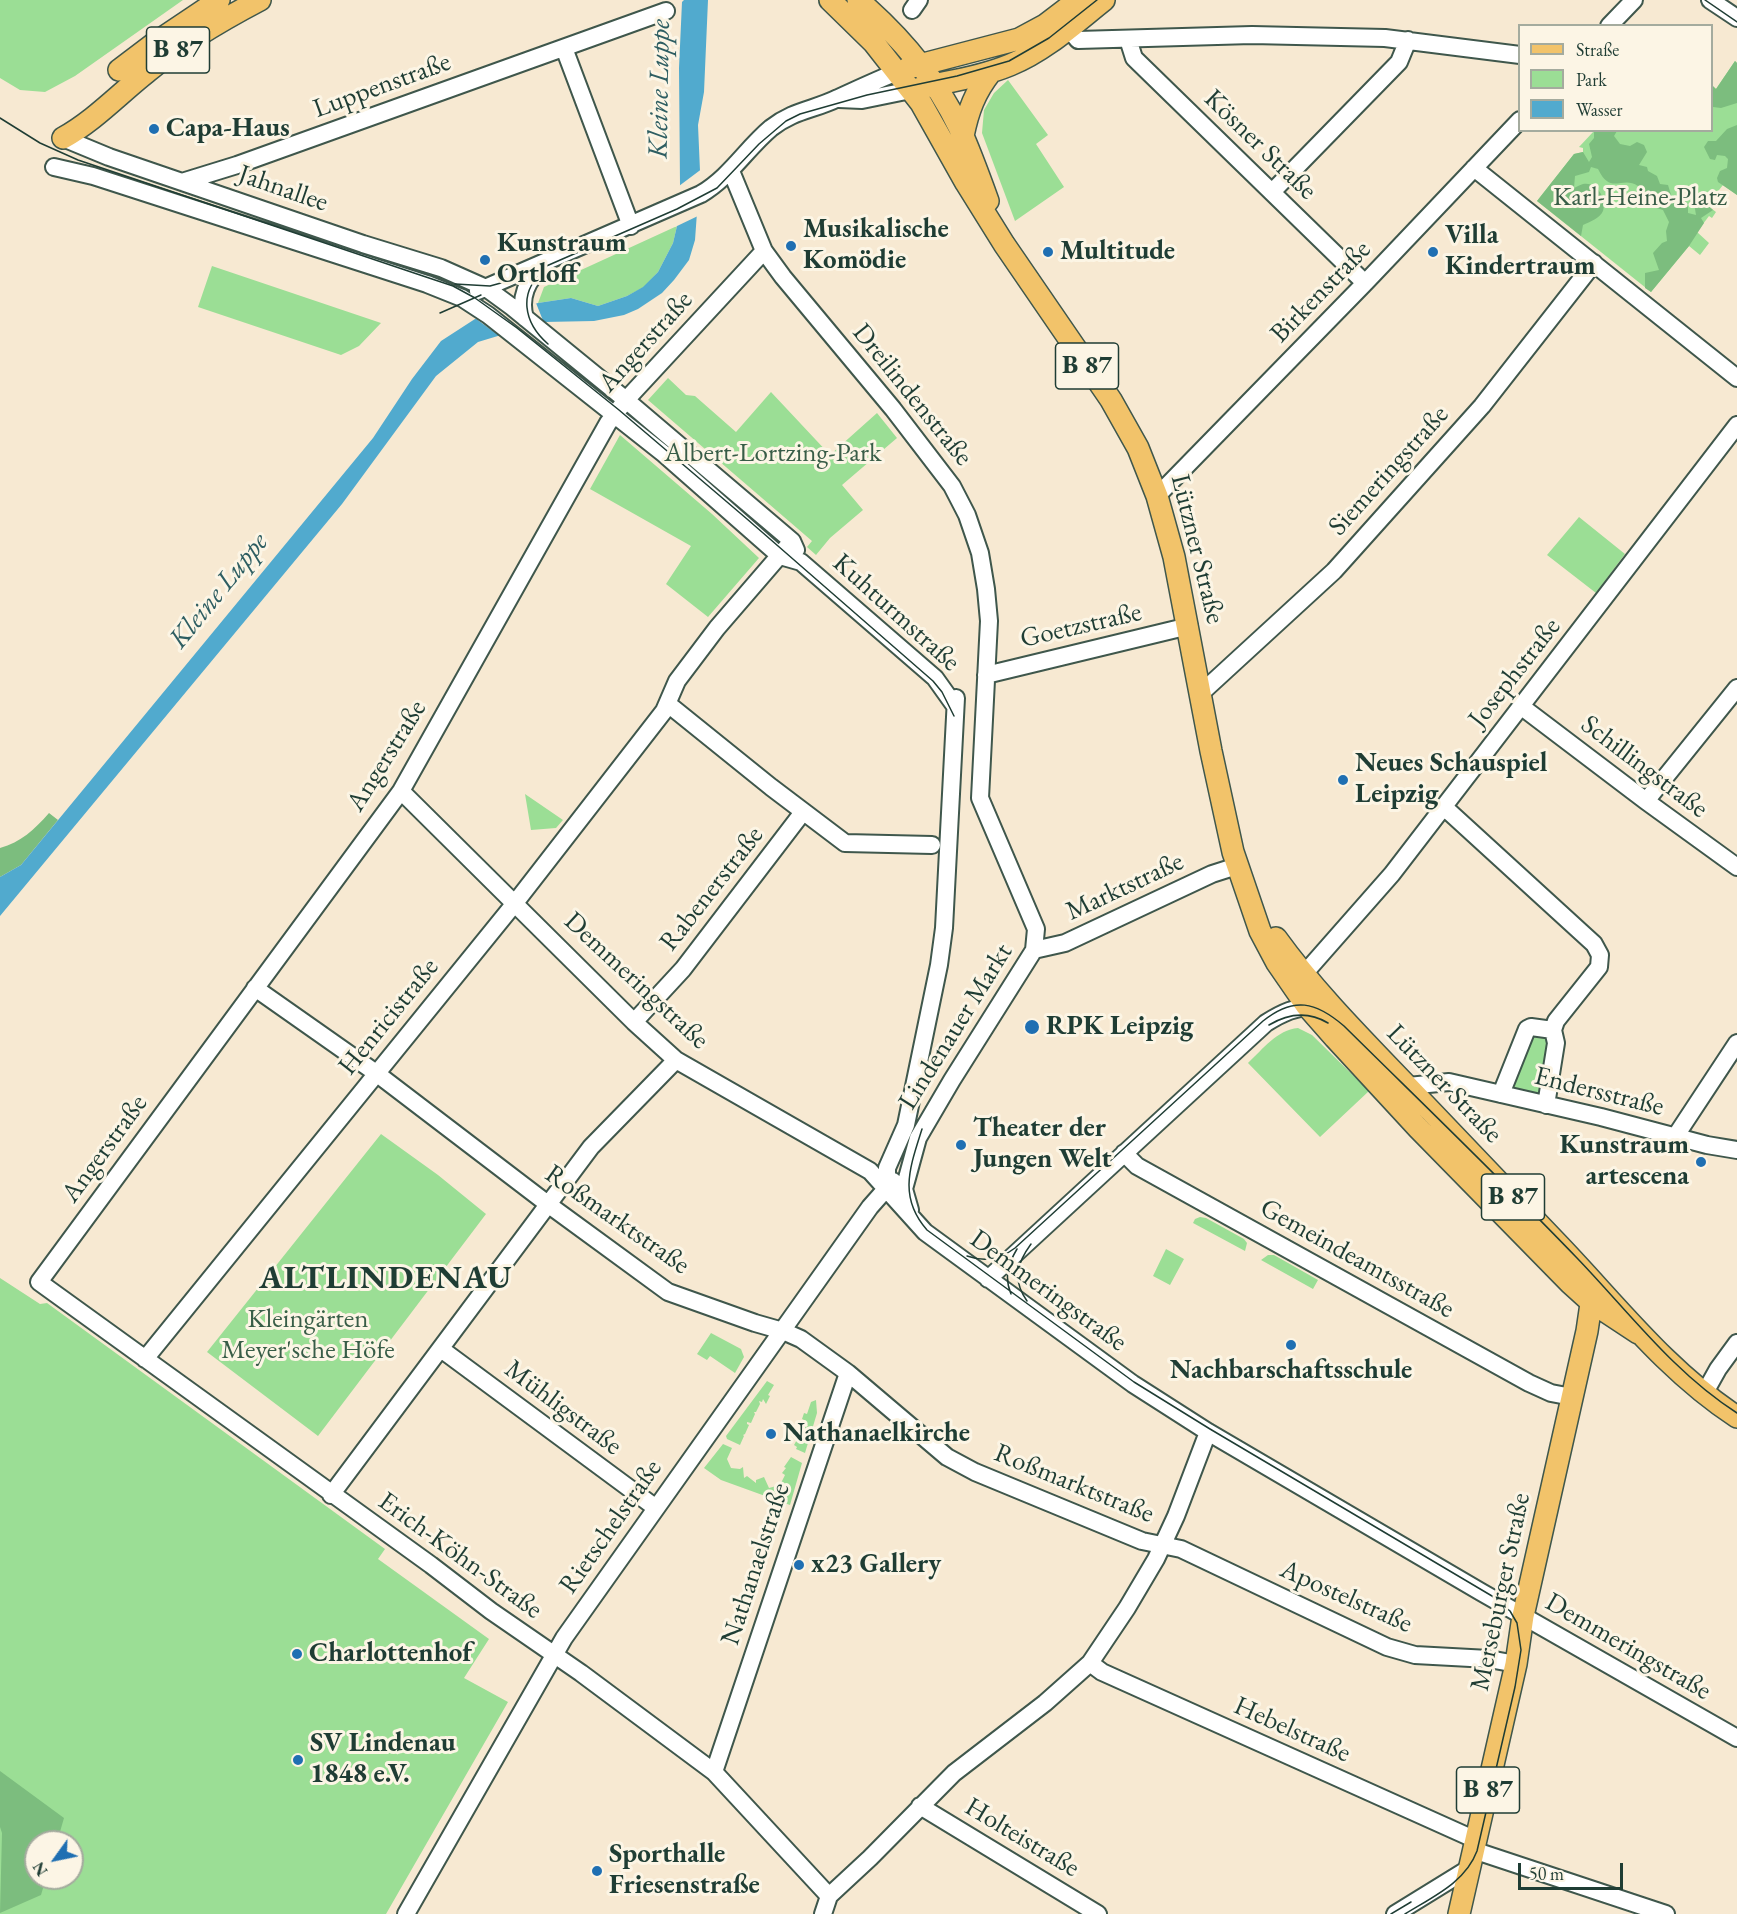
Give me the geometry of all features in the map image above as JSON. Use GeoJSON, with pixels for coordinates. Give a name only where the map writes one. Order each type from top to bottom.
{"type":"FeatureCollection","features":[{"type":"Feature","properties":{"kind":"main road","name":"B 87"},"geometry":{"type":"LineString","coordinates":[[119,70],[219,0]]}},
{"type":"Feature","properties":{"kind":"main road","name":"B 87"},"geometry":{"type":"LineString","coordinates":[[63,138],[82,127],[156,65],[232,15],[260,0]]}},
{"type":"Feature","properties":{"kind":"main road","name":"B 87"},"geometry":{"type":"LineString","coordinates":[[830,0],[866,34],[897,72]]}},
{"type":"Feature","properties":{"kind":"main road","name":"B 87"},"geometry":{"type":"LineString","coordinates":[[858,0],[894,34],[934,85]]}},
{"type":"Feature","properties":{"kind":"main road"},"geometry":{"type":"LineString","coordinates":[[897,72],[1019,39],[1045,25],[1078,0]]}},
{"type":"Feature","properties":{"kind":"main road"},"geometry":{"type":"LineString","coordinates":[[911,90],[991,72],[1011,65],[1036,51],[1104,0]]}},
{"type":"Feature","properties":{"kind":"main road","name":"Lützner Straße"},"geometry":{"type":"LineString","coordinates":[[897,72],[911,90],[1004,244],[1111,400],[1138,448],[1157,496],[1174,556],[1227,828],[1238,866],[1267,945],[1281,969],[1308,1006],[1398,1091],[1424,1104],[1593,1281],[1630,1328]]}},
{"type":"Feature","properties":{"kind":"main road"},"geometry":{"type":"LineString","coordinates":[[963,136],[975,94],[991,72]]}},
{"type":"Feature","properties":{"kind":"main road","name":"Lützner Straße"},"geometry":{"type":"LineString","coordinates":[[934,85],[963,136],[1004,244]]}},
{"type":"Feature","properties":{"kind":"main road","name":"Lützner Straße"},"geometry":{"type":"LineString","coordinates":[[1251,903],[1304,974],[1398,1091],[1418,1128],[1570,1283],[1591,1302],[1630,1328],[1704,1394],[1737,1417]]}},
{"type":"Feature","properties":{"kind":"main road","name":"Merseburger Straße"},"geometry":{"type":"LineString","coordinates":[[1459,1914],[1516,1664],[1523,1616],[1583,1345],[1593,1281]]}},
{"type":"Feature","properties":{"kind":"main road"},"geometry":{"type":"LineString","coordinates":[[1583,1345],[1604,1329],[1630,1328]]}},
{"type":"Feature","properties":{"kind":"street"},"geometry":{"type":"LineString","coordinates":[[1612,24],[1634,0]]}},
{"type":"Feature","properties":{"kind":"street"},"geometry":{"type":"LineString","coordinates":[[1710,0],[1737,18]]}},
{"type":"Feature","properties":{"kind":"street","name":"Luppenstraße"},"geometry":{"type":"LineString","coordinates":[[182,182],[237,165],[666,11]]}},
{"type":"Feature","properties":{"kind":"street"},"geometry":{"type":"LineString","coordinates":[[1068,28],[1077,40],[1252,35],[1408,40],[1518,56]]}},
{"type":"Feature","properties":{"kind":"street","name":"Kösner Straße"},"geometry":{"type":"LineString","coordinates":[[1128,39],[1134,58],[1365,284]]}},
{"type":"Feature","properties":{"kind":"street"},"geometry":{"type":"LineString","coordinates":[[1272,192],[1399,62],[1408,40]]}},
{"type":"Feature","properties":{"kind":"street"},"geometry":{"type":"LineString","coordinates":[[564,48],[631,226]]}},
{"type":"Feature","properties":{"kind":"street"},"geometry":{"type":"LineString","coordinates":[[462,298],[701,194],[716,186],[756,141],[784,119],[799,111],[838,99],[864,85],[897,72]]}},
{"type":"Feature","properties":{"kind":"street"},"geometry":{"type":"LineString","coordinates":[[838,99],[862,100],[911,90]]}},
{"type":"Feature","properties":{"kind":"street","name":"Birkenstraße"},"geometry":{"type":"LineString","coordinates":[[1157,496],[1365,284],[1518,122]]}},
{"type":"Feature","properties":{"kind":"street","name":"Jahnallee"},"geometry":{"type":"LineString","coordinates":[[63,138],[100,154],[363,244],[441,268],[486,288]]}},
{"type":"Feature","properties":{"kind":"street","name":"Jahnallee"},"geometry":{"type":"LineString","coordinates":[[54,167],[104,180],[427,284],[462,298]]}},
{"type":"Feature","properties":{"kind":"street"},"geometry":{"type":"LineString","coordinates":[[1474,168],[1737,378]]}},
{"type":"Feature","properties":{"kind":"street","name":"Dreilindenstraße"},"geometry":{"type":"LineString","coordinates":[[731,171],[764,251],[893,409],[957,494],[974,535],[984,572],[989,621],[986,675]]}},
{"type":"Feature","properties":{"kind":"street","name":"Angerstraße"},"geometry":{"type":"LineString","coordinates":[[39,1282],[401,790],[614,415],[764,251]]}},
{"type":"Feature","properties":{"kind":"street"},"geometry":{"type":"LineString","coordinates":[[524,313],[527,287],[532,277],[554,259]]}},
{"type":"Feature","properties":{"kind":"street","name":"Siemeringstraße"},"geometry":{"type":"LineString","coordinates":[[1200,694],[1334,571],[1482,406],[1594,263]]}},
{"type":"Feature","properties":{"kind":"street","name":"Kuhturmstraße"},"geometry":{"type":"LineString","coordinates":[[486,288],[524,313],[792,541],[801,561],[935,678],[955,702]]}},
{"type":"Feature","properties":{"kind":"street","name":"Kuhturmstraße"},"geometry":{"type":"LineString","coordinates":[[462,298],[511,332],[664,454],[780,555],[801,561]]}},
{"type":"Feature","properties":{"kind":"street","name":"Josephstraße"},"geometry":{"type":"LineString","coordinates":[[1304,974],[1392,874],[1737,425]]}},
{"type":"Feature","properties":{"kind":"street","name":"Henricistraße"},"geometry":{"type":"LineString","coordinates":[[146,1359],[515,903],[668,704],[678,681],[717,628],[792,541]]}},
{"type":"Feature","properties":{"kind":"street","name":"Goetzstraße"},"geometry":{"type":"LineString","coordinates":[[986,675],[1189,626]]}},
{"type":"Feature","properties":{"kind":"street","name":"Lindenauer Markt"},"geometry":{"type":"LineString","coordinates":[[913,1219],[904,1189],[922,1130],[1034,950],[1036,929],[980,798],[986,675]]}},
{"type":"Feature","properties":{"kind":"street"},"geometry":{"type":"LineString","coordinates":[[1646,801],[1737,688]]}},
{"type":"Feature","properties":{"kind":"street","name":"Lindenauer Markt"},"geometry":{"type":"LineString","coordinates":[[910,1164],[892,1183],[887,1168],[906,1125],[937,976],[944,928],[955,702]]}},
{"type":"Feature","properties":{"kind":"street"},"geometry":{"type":"LineString","coordinates":[[668,704],[844,843],[932,845]]}},
{"type":"Feature","properties":{"kind":"street","name":"Schillingstraße"},"geometry":{"type":"LineString","coordinates":[[1522,706],[1737,867]]}},
{"type":"Feature","properties":{"kind":"street","name":"Demmeringstraße"},"geometry":{"type":"LineString","coordinates":[[401,790],[634,1022],[676,1060],[892,1183],[913,1219],[925,1232],[1133,1384],[1208,1432],[1737,1738]]}},
{"type":"Feature","properties":{"kind":"street"},"geometry":{"type":"LineString","coordinates":[[1444,807],[1594,944],[1600,955],[1599,967],[1556,1021],[1553,1030],[1556,1043],[1546,1105]]}},
{"type":"Feature","properties":{"kind":"street","name":"Rabenerstraße"},"geometry":{"type":"LineString","coordinates":[[634,1022],[683,969],[803,812]]}},
{"type":"Feature","properties":{"kind":"street","name":"Marktstraße"},"geometry":{"type":"LineString","coordinates":[[1034,950],[1065,944],[1212,874],[1238,866]]}},
{"type":"Feature","properties":{"kind":"street","name":"Roßmarktstraße"},"geometry":{"type":"LineString","coordinates":[[255,988],[376,1073],[668,1292],[801,1339],[848,1372],[947,1457],[975,1472],[1142,1541],[1163,1545]]}},
{"type":"Feature","properties":{"kind":"street"},"geometry":{"type":"LineString","coordinates":[[988,1279],[1266,1023],[1288,1010],[1308,1006],[1324,1009],[1339,1016]]}},
{"type":"Feature","properties":{"kind":"street"},"geometry":{"type":"LineString","coordinates":[[1501,1094],[1527,1029],[1531,1027],[1553,1030]]}},
{"type":"Feature","properties":{"kind":"street"},"geometry":{"type":"LineString","coordinates":[[1676,1137],[1737,1043]]}},
{"type":"Feature","properties":{"kind":"street"},"geometry":{"type":"LineString","coordinates":[[332,1495],[591,1147],[676,1060]]}},
{"type":"Feature","properties":{"kind":"street"},"geometry":{"type":"LineString","coordinates":[[1424,1104],[1437,1090],[1449,1082]]}},
{"type":"Feature","properties":{"kind":"street","name":"Endersstraße"},"geometry":{"type":"LineString","coordinates":[[1398,1091],[1449,1082],[1737,1150]]}},
{"type":"Feature","properties":{"kind":"street","name":"Gemeindeamtsstraße"},"geometry":{"type":"LineString","coordinates":[[1124,1153],[1137,1166],[1480,1356],[1551,1393],[1572,1397]]}},
{"type":"Feature","properties":{"kind":"street","name":"Rietschelstraße"},"geometry":{"type":"LineString","coordinates":[[406,1914],[564,1638],[870,1207],[892,1183]]}},
{"type":"Feature","properties":{"kind":"street","name":"Erich-Köhn-Straße"},"geometry":{"type":"LineString","coordinates":[[39,1282],[714,1772],[830,1896]]}},
{"type":"Feature","properties":{"kind":"street"},"geometry":{"type":"LineString","coordinates":[[1704,1394],[1718,1369],[1737,1343]]}},
{"type":"Feature","properties":{"kind":"street","name":"Mühligstraße"},"geometry":{"type":"LineString","coordinates":[[441,1349],[656,1508]]}},
{"type":"Feature","properties":{"kind":"street","name":"Nathanaelstraße"},"geometry":{"type":"LineString","coordinates":[[714,1772],[848,1372]]}},
{"type":"Feature","properties":{"kind":"street"},"geometry":{"type":"LineString","coordinates":[[823,1914],[830,1896],[966,1761],[1046,1703],[1090,1663],[1127,1608],[1163,1545],[1208,1432]]}},
{"type":"Feature","properties":{"kind":"street","name":"Apostelstraße"},"geometry":{"type":"LineString","coordinates":[[1163,1545],[1181,1549],[1387,1647],[1415,1655],[1489,1659],[1516,1664]]}},
{"type":"Feature","properties":{"kind":"street","name":"Hebelstraße"},"geometry":{"type":"LineString","coordinates":[[1090,1663],[1113,1677],[1472,1853],[1666,1914]]}},
{"type":"Feature","properties":{"kind":"street","name":"Holteistraße"},"geometry":{"type":"LineString","coordinates":[[920,1806],[1098,1914]]}},
{"type":"Feature","properties":{"kind":"street"},"geometry":{"type":"LineString","coordinates":[[1395,1914],[1472,1853]]}},
{"type":"Feature","properties":{"kind":"green space"},"geometry":{"type":"Polygon","coordinates":[[[0,0],[183,0],[75,76],[45,92],[20,90],[0,78],[0,0]]]}},
{"type":"Feature","properties":{"kind":"green space","name":"Karl-Heine-Platz"},"geometry":{"type":"Polygon","coordinates":[[[1735,61],[1737,63],[1737,195],[1723,185],[1707,205],[1716,212],[1712,218],[1709,216],[1697,232],[1709,243],[1700,255],[1689,246],[1651,292],[1537,201],[1574,154],[1583,152],[1583,148],[1579,147],[1593,132],[1713,132],[1713,87],[1716,89],[1735,61]]]}},
{"type":"Feature","properties":{"kind":"green space"},"geometry":{"type":"Polygon","coordinates":[[[1735,61],[1737,63],[1737,103],[1721,108],[1713,107],[1713,86],[1716,89],[1735,61]]]}},
{"type":"Feature","properties":{"kind":"green space"},"geometry":{"type":"Polygon","coordinates":[[[1008,80],[1048,135],[1036,144],[1064,187],[1015,221],[982,133],[984,110],[994,93],[1008,80]]]}},
{"type":"Feature","properties":{"kind":"green space"},"geometry":{"type":"Polygon","coordinates":[[[1737,125],[1737,195],[1718,182],[1717,178],[1720,171],[1727,168],[1728,159],[1717,155],[1715,160],[1710,159],[1704,147],[1708,141],[1716,141],[1727,129],[1737,125]]]}},
{"type":"Feature","properties":{"kind":"green space"},"geometry":{"type":"Polygon","coordinates":[[[1594,132],[1616,132],[1614,136],[1620,144],[1630,146],[1637,142],[1644,145],[1647,152],[1639,165],[1647,167],[1648,171],[1657,176],[1660,184],[1668,185],[1672,198],[1683,198],[1688,204],[1688,213],[1696,215],[1694,203],[1701,192],[1713,197],[1707,205],[1713,210],[1701,218],[1704,223],[1689,246],[1651,292],[1645,288],[1645,273],[1659,270],[1653,253],[1667,241],[1666,231],[1669,222],[1663,210],[1650,206],[1638,186],[1627,182],[1607,182],[1598,169],[1591,167],[1589,172],[1575,176],[1574,188],[1583,184],[1593,185],[1600,192],[1604,201],[1602,213],[1583,225],[1581,236],[1537,201],[1574,154],[1583,152],[1589,162],[1592,157],[1589,144],[1594,138],[1594,132]]]}},
{"type":"Feature","properties":{"kind":"green space"},"geometry":{"type":"Polygon","coordinates":[[[677,226],[673,243],[658,272],[644,287],[627,296],[598,306],[571,298],[538,303],[544,287],[677,226]]]}},
{"type":"Feature","properties":{"kind":"green space"},"geometry":{"type":"Polygon","coordinates":[[[212,266],[381,323],[359,346],[341,355],[198,307],[212,266]]]}},
{"type":"Feature","properties":{"kind":"green space","name":"Albert-Lortzing-Park"},"geometry":{"type":"Polygon","coordinates":[[[668,378],[686,395],[695,396],[736,432],[771,392],[830,455],[877,413],[897,438],[842,485],[863,510],[830,538],[816,555],[807,547],[812,541],[648,400],[668,378]]]}},
{"type":"Feature","properties":{"kind":"green space"},"geometry":{"type":"Polygon","coordinates":[[[620,435],[712,514],[759,558],[708,617],[666,584],[691,546],[590,489],[620,435]]]}},
{"type":"Feature","properties":{"kind":"green space"},"geometry":{"type":"Polygon","coordinates":[[[1579,517],[1625,554],[1596,593],[1547,555],[1579,517]]]}},
{"type":"Feature","properties":{"kind":"green space"},"geometry":{"type":"Polygon","coordinates":[[[525,794],[563,820],[556,828],[531,830],[525,794]]]}},
{"type":"Feature","properties":{"kind":"green space"},"geometry":{"type":"Polygon","coordinates":[[[49,813],[58,820],[21,865],[0,877],[0,848],[27,835],[49,813]]]}},
{"type":"Feature","properties":{"kind":"green space"},"geometry":{"type":"Polygon","coordinates":[[[1298,1028],[1312,1035],[1369,1091],[1320,1137],[1248,1063],[1277,1036],[1298,1028]]]}},
{"type":"Feature","properties":{"kind":"green space"},"geometry":{"type":"Polygon","coordinates":[[[1553,1030],[1546,1105],[1501,1094],[1524,1033],[1553,1030]]]}},
{"type":"Feature","properties":{"kind":"green space","name":"Kleingärten Meyer'sche Höfe"},"geometry":{"type":"Polygon","coordinates":[[[381,1134],[438,1175],[486,1214],[318,1436],[207,1352],[381,1134]]]}},
{"type":"Feature","properties":{"kind":"green space"},"geometry":{"type":"Polygon","coordinates":[[[1200,1217],[1244,1239],[1247,1243],[1245,1251],[1193,1223],[1200,1217]]]}},
{"type":"Feature","properties":{"kind":"green space"},"geometry":{"type":"Polygon","coordinates":[[[1166,1249],[1184,1259],[1170,1285],[1153,1276],[1166,1249]]]}},
{"type":"Feature","properties":{"kind":"green space"},"geometry":{"type":"Polygon","coordinates":[[[1268,1255],[1274,1255],[1318,1280],[1313,1289],[1261,1260],[1268,1255]]]}},
{"type":"Feature","properties":{"kind":"green space","name":"Charlottenhof"},"geometry":{"type":"Polygon","coordinates":[[[0,1278],[40,1304],[47,1303],[385,1549],[378,1559],[489,1639],[464,1678],[508,1702],[386,1914],[0,1914],[0,1278]]]}},
{"type":"Feature","properties":{"kind":"green space"},"geometry":{"type":"Polygon","coordinates":[[[711,1333],[741,1349],[744,1357],[735,1373],[710,1356],[707,1360],[697,1354],[711,1333]]]}},
{"type":"Feature","properties":{"kind":"green space"},"geometry":{"type":"Polygon","coordinates":[[[767,1381],[774,1385],[768,1395],[770,1396],[766,1404],[763,1399],[762,1402],[759,1401],[760,1404],[754,1412],[751,1423],[747,1422],[749,1425],[740,1445],[727,1439],[726,1436],[767,1381]]]}},
{"type":"Feature","properties":{"kind":"green space"},"geometry":{"type":"Polygon","coordinates":[[[816,1400],[817,1413],[805,1453],[796,1449],[794,1445],[801,1436],[804,1426],[808,1425],[802,1419],[804,1413],[807,1414],[811,1402],[816,1400]]]}},
{"type":"Feature","properties":{"kind":"green space"},"geometry":{"type":"Polygon","coordinates":[[[723,1444],[732,1448],[727,1459],[731,1468],[743,1467],[744,1478],[747,1476],[756,1483],[756,1480],[764,1477],[769,1488],[780,1485],[785,1475],[782,1473],[786,1468],[784,1467],[791,1457],[802,1463],[790,1505],[721,1480],[704,1468],[723,1444]]]}},
{"type":"Feature","properties":{"kind":"green space"},"geometry":{"type":"Polygon","coordinates":[[[0,1771],[64,1818],[60,1830],[24,1830],[24,1890],[42,1890],[41,1895],[0,1913],[2,1833],[0,1827],[0,1771]]]}},
{"type":"Feature","properties":{"kind":"water"},"geometry":{"type":"Polygon","coordinates":[[[684,0],[708,0],[704,92],[698,125],[700,171],[695,240],[689,260],[662,293],[638,309],[624,315],[594,321],[544,322],[478,342],[436,376],[342,504],[0,916],[0,877],[21,865],[373,438],[412,379],[441,341],[475,319],[538,303],[571,298],[598,306],[627,296],[643,287],[658,272],[673,243],[677,226],[680,185],[679,68],[682,2],[684,0]]]}},
{"type":"Feature","properties":{"kind":"pier"},"geometry":{"type":"Polygon","coordinates":[[[703,168],[700,215],[675,227],[679,186],[703,168]]]}},
{"type":"Feature","properties":{"kind":"pier"},"geometry":{"type":"Polygon","coordinates":[[[536,303],[544,323],[511,332],[498,335],[475,318],[536,303]]]}},
{"type":"Feature","properties":{"kind":"tram line"},"geometry":{"type":"LineString","coordinates":[[455,284],[490,286],[519,278],[677,209],[717,188],[759,144],[786,121],[800,114],[867,95],[957,76],[1009,61],[1049,38],[1097,0]]}},
{"type":"Feature","properties":{"kind":"tram line"},"geometry":{"type":"LineString","coordinates":[[1705,0],[1737,22]]}},
{"type":"Feature","properties":{"kind":"tram line"},"geometry":{"type":"LineString","coordinates":[[0,118],[40,143],[78,160],[453,286],[475,298],[517,328],[619,410],[933,681],[942,692],[954,716]]}},
{"type":"Feature","properties":{"kind":"tram line"},"geometry":{"type":"LineString","coordinates":[[545,270],[530,288],[527,307],[533,327],[548,344]]}},
{"type":"Feature","properties":{"kind":"tram line"},"geometry":{"type":"LineString","coordinates":[[440,313],[481,295]]}},
{"type":"Feature","properties":{"kind":"tram line"},"geometry":{"type":"LineString","coordinates":[[967,1256],[980,1259],[992,1258],[1004,1255],[1015,1248],[1263,1021],[1285,1008],[1305,1005],[1324,1012],[1344,1026],[1577,1258],[1672,1360],[1714,1397],[1737,1413]]}},
{"type":"Feature","properties":{"kind":"tram line"},"geometry":{"type":"LineString","coordinates":[[1269,1025],[1298,1015],[1306,1015],[1328,1023]]}},
{"type":"Feature","properties":{"kind":"tram line"},"geometry":{"type":"LineString","coordinates":[[922,1129],[909,1181],[912,1206],[927,1230],[1134,1382],[1492,1596],[1510,1611],[1517,1623],[1521,1650],[1515,1687],[1477,1851],[1472,1862],[1456,1881],[1405,1914]]}},
{"type":"Feature","properties":{"kind":"tram line"},"geometry":{"type":"LineString","coordinates":[[1027,1301],[1019,1286],[1018,1272],[1022,1258],[1031,1244]]}},
{"type":"Feature","properties":{"kind":"tram line"},"geometry":{"type":"LineString","coordinates":[[1011,1294],[1008,1271],[1017,1249]]}},
{"type":"Feature","properties":{"kind":"tram line"},"geometry":{"type":"LineString","coordinates":[[1391,1914],[1411,1902]]}},
{"type":"Feature","properties":{"kind":"place","name":"Capa-Haus"},"geometry":{"type":"Point","coordinates":[154,129]}},
{"type":"Feature","properties":{"kind":"place","name":"Musikalische Komödie"},"geometry":{"type":"Point","coordinates":[791,246]}},
{"type":"Feature","properties":{"kind":"place","name":"Multitude"},"geometry":{"type":"Point","coordinates":[1048,252]}},
{"type":"Feature","properties":{"kind":"place","name":"Villa Kindertraum"},"geometry":{"type":"Point","coordinates":[1433,252]}},
{"type":"Feature","properties":{"kind":"place","name":"Kunstraum Ortloff"},"geometry":{"type":"Point","coordinates":[485,260]}},
{"type":"Feature","properties":{"kind":"place","name":"Neues Schauspiel Leipzig"},"geometry":{"type":"Point","coordinates":[1343,780]}},
{"type":"Feature","properties":{"kind":"place","name":"RPK Leipzig"},"geometry":{"type":"Point","coordinates":[1032,1027]}},
{"type":"Feature","properties":{"kind":"place","name":"Theater der Jungen Welt"},"geometry":{"type":"Point","coordinates":[961,1145]}},
{"type":"Feature","properties":{"kind":"place","name":"Kunstraum artescena"},"geometry":{"type":"Point","coordinates":[1701,1162]}},
{"type":"Feature","properties":{"kind":"place","name":"Nachbarschaftsschule"},"geometry":{"type":"Point","coordinates":[1291,1345]}},
{"type":"Feature","properties":{"kind":"place","name":"Nathanaelkirche"},"geometry":{"type":"Point","coordinates":[771,1434]}},
{"type":"Feature","properties":{"kind":"place","name":"x23 Gallery"},"geometry":{"type":"Point","coordinates":[799,1565]}},
{"type":"Feature","properties":{"kind":"place","name":"Charlottenhof"},"geometry":{"type":"Point","coordinates":[297,1654]}},
{"type":"Feature","properties":{"kind":"place","name":"SV Lindenau 1848 e.V."},"geometry":{"type":"Point","coordinates":[298,1760]}},
{"type":"Feature","properties":{"kind":"place","name":"Sporthalle Friesenstraße"},"geometry":{"type":"Point","coordinates":[597,1871]}},
{"type":"Feature","properties":{"kind":"district","name":"ALTLINDENAU"},"geometry":{"type":"Point","coordinates":[386,1279]}},
{"type":"Feature","properties":{"kind":"water label","name":"Kleine Luppe"},"geometry":{"type":"Point","coordinates":[660,89]}},
{"type":"Feature","properties":{"kind":"water label","name":"Kleine Luppe"},"geometry":{"type":"Point","coordinates":[219,591]}}]}
